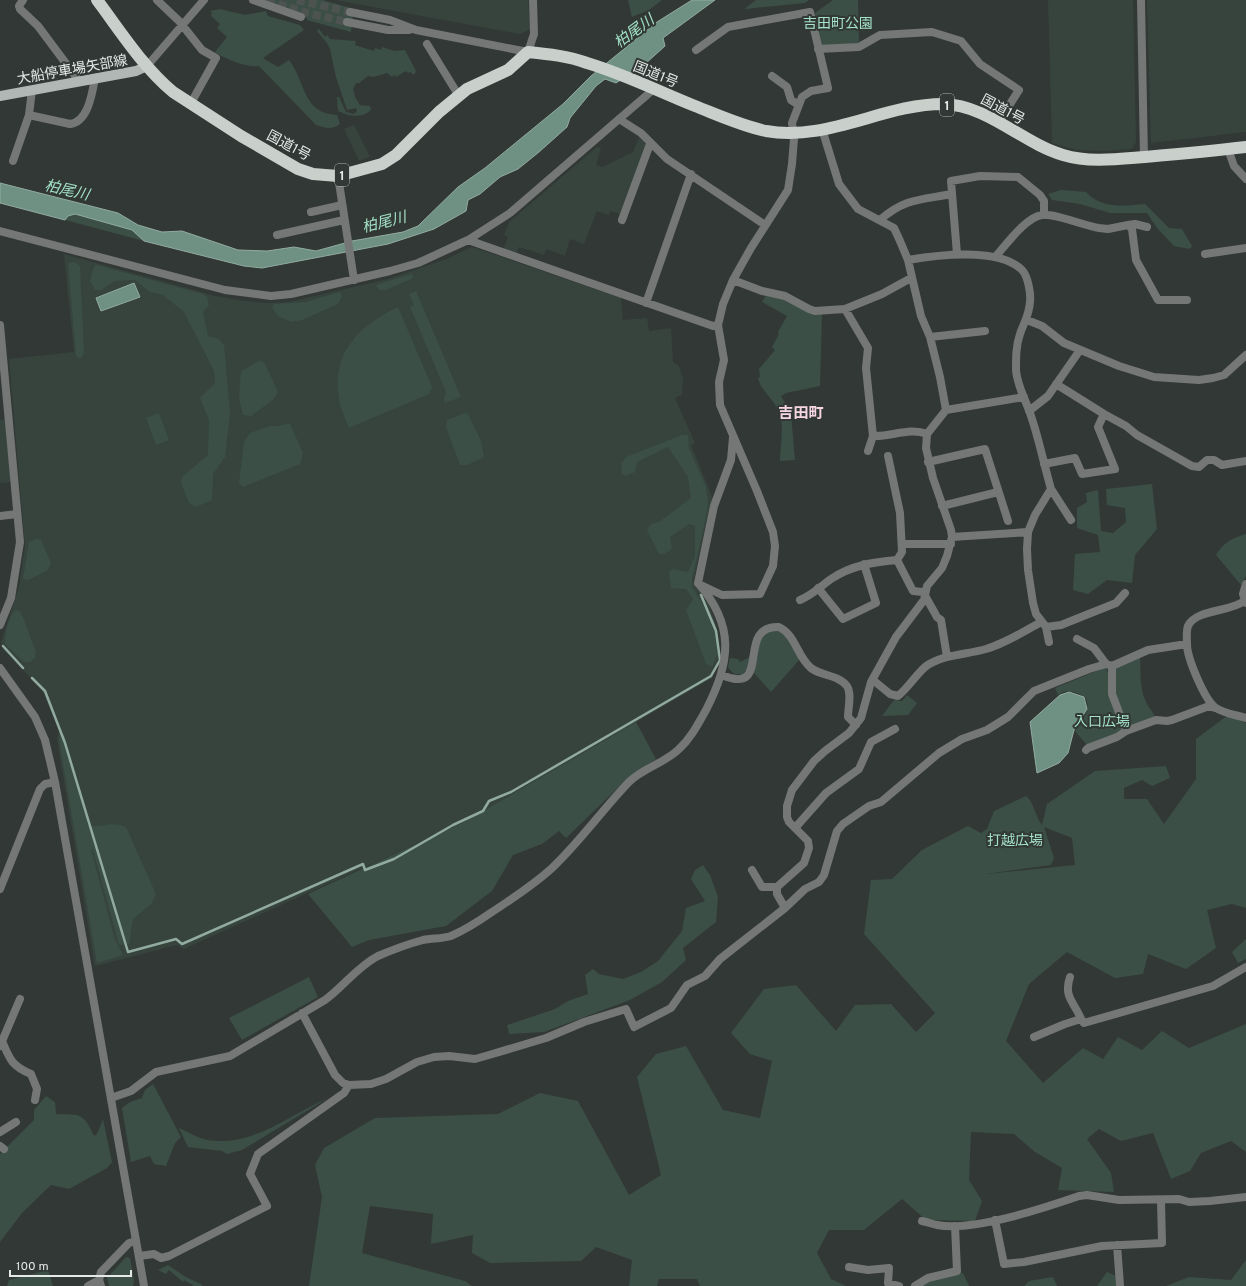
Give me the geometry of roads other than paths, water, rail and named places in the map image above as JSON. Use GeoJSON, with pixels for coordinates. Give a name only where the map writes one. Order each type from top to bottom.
{"type":"FeatureCollection","features":[{"type":"Feature","properties":{"kind":"highway","name":"国道1号"},"geometry":{"type":"LineString","coordinates":[[97,0],[160,81],[191,104],[298,169],[313,174],[338,176],[382,164],[396,155],[440,112],[459,96],[476,84],[508,70],[528,52],[573,59],[597,66],[650,88],[747,125],[767,131],[793,133],[822,129],[909,109],[944,104],[964,106],[980,113],[1043,148],[1064,156],[1107,160],[1246,147]]}},
{"type":"Feature","properties":{"kind":"main road","name":"大船停車場矢部線"},"geometry":{"type":"LineString","coordinates":[[0,96],[136,71],[147,66]]}},
{"type":"Feature","properties":{"kind":"street"},"geometry":{"type":"LineString","coordinates":[[23,0],[19,6],[20,9],[38,26],[79,81]]}},
{"type":"Feature","properties":{"kind":"street"},"geometry":{"type":"LineString","coordinates":[[157,0],[202,50],[216,58],[191,104]]}},
{"type":"Feature","properties":{"kind":"street"},"geometry":{"type":"LineString","coordinates":[[147,66],[204,0]]}},
{"type":"Feature","properties":{"kind":"street"},"geometry":{"type":"LineString","coordinates":[[253,0],[301,17]]}},
{"type":"Feature","properties":{"kind":"street"},"geometry":{"type":"LineString","coordinates":[[350,12],[390,20],[416,30],[528,52],[534,34],[533,0]]}},
{"type":"Feature","properties":{"kind":"street"},"geometry":{"type":"LineString","coordinates":[[1141,0],[1144,157]]}},
{"type":"Feature","properties":{"kind":"street"},"geometry":{"type":"LineString","coordinates":[[696,50],[728,27],[810,12],[828,88],[811,91],[802,97],[792,123],[792,164],[788,190],[765,224],[733,280],[723,304],[718,325],[724,360],[719,382],[720,405],[734,435],[773,532],[775,546],[773,566],[760,594],[722,594],[698,583]]}},
{"type":"Feature","properties":{"kind":"street"},"geometry":{"type":"LineString","coordinates":[[347,22],[388,30],[416,30]]}},
{"type":"Feature","properties":{"kind":"street"},"geometry":{"type":"LineString","coordinates":[[818,49],[859,47],[880,34],[932,32],[961,41],[980,64],[1019,90],[998,123]]}},
{"type":"Feature","properties":{"kind":"street"},"geometry":{"type":"LineString","coordinates":[[427,44],[459,96]]}},
{"type":"Feature","properties":{"kind":"street"},"geometry":{"type":"LineString","coordinates":[[772,76],[787,87],[792,100],[799,105]]}},
{"type":"Feature","properties":{"kind":"street"},"geometry":{"type":"LineString","coordinates":[[29,115],[70,124],[75,123],[84,116],[95,78]]}},
{"type":"Feature","properties":{"kind":"street"},"geometry":{"type":"LineString","coordinates":[[0,231],[225,290],[272,296],[291,294],[354,280],[418,263],[468,240],[510,213],[619,119],[650,88]]}},
{"type":"Feature","properties":{"kind":"street"},"geometry":{"type":"LineString","coordinates":[[13,161],[29,115],[32,90]]}},
{"type":"Feature","properties":{"kind":"street"},"geometry":{"type":"LineString","coordinates":[[619,119],[641,134],[667,159],[765,224]]}},
{"type":"Feature","properties":{"kind":"street"},"geometry":{"type":"LineString","coordinates":[[822,129],[838,184],[858,209],[894,228],[908,260],[921,316],[930,337],[940,377],[946,410]]}},
{"type":"Feature","properties":{"kind":"street"},"geometry":{"type":"LineString","coordinates":[[622,220],[650,144]]}},
{"type":"Feature","properties":{"kind":"street"},"geometry":{"type":"LineString","coordinates":[[1228,149],[1234,166],[1246,180]]}},
{"type":"Feature","properties":{"kind":"street"},"geometry":{"type":"LineString","coordinates":[[646,303],[691,174]]}},
{"type":"Feature","properties":{"kind":"street"},"geometry":{"type":"LineString","coordinates":[[338,176],[354,280]]}},
{"type":"Feature","properties":{"kind":"street"},"geometry":{"type":"LineString","coordinates":[[957,254],[951,181],[960,178],[980,176],[1018,177],[1040,195],[1044,201],[1044,214]]}},
{"type":"Feature","properties":{"kind":"street"},"geometry":{"type":"LineString","coordinates":[[880,220],[888,212],[910,201],[952,194]]}},
{"type":"Feature","properties":{"kind":"street"},"geometry":{"type":"LineString","coordinates":[[311,212],[342,205]]}},
{"type":"Feature","properties":{"kind":"street"},"geometry":{"type":"LineString","coordinates":[[995,257],[1034,217],[1044,214],[1099,228],[1108,229],[1135,224],[1147,227]]}},
{"type":"Feature","properties":{"kind":"street"},"geometry":{"type":"LineString","coordinates":[[277,235],[345,222]]}},
{"type":"Feature","properties":{"kind":"street"},"geometry":{"type":"LineString","coordinates":[[1128,225],[1132,229],[1136,260],[1158,300],[1187,300]]}},
{"type":"Feature","properties":{"kind":"street"},"geometry":{"type":"LineString","coordinates":[[468,240],[713,326],[718,325]]}},
{"type":"Feature","properties":{"kind":"street"},"geometry":{"type":"LineString","coordinates":[[1205,254],[1246,248]]}},
{"type":"Feature","properties":{"kind":"street"},"geometry":{"type":"LineString","coordinates":[[908,260],[957,254],[995,257],[1016,265],[1023,271],[1026,278],[1030,301],[1027,320],[1020,335],[1016,358],[1016,372],[1030,411],[1050,489],[1071,520]]}},
{"type":"Feature","properties":{"kind":"street"},"geometry":{"type":"LineString","coordinates":[[733,280],[762,291],[786,296],[809,309],[845,309],[882,294],[911,278]]}},
{"type":"Feature","properties":{"kind":"street"},"geometry":{"type":"LineString","coordinates":[[845,309],[868,348],[866,368],[873,436],[868,451]]}},
{"type":"Feature","properties":{"kind":"street"},"geometry":{"type":"LineString","coordinates":[[1027,320],[1042,326],[1064,343],[1119,366],[1154,377],[1199,380],[1224,375],[1246,355]]}},
{"type":"Feature","properties":{"kind":"street"},"geometry":{"type":"LineString","coordinates":[[0,325],[2,378],[20,542],[11,598],[0,625]]}},
{"type":"Feature","properties":{"kind":"street"},"geometry":{"type":"LineString","coordinates":[[930,337],[986,331]]}},
{"type":"Feature","properties":{"kind":"street"},"geometry":{"type":"LineString","coordinates":[[1030,411],[1048,396],[1080,350]]}},
{"type":"Feature","properties":{"kind":"street"},"geometry":{"type":"LineString","coordinates":[[1056,384],[1192,466],[1198,467],[1207,460],[1214,460],[1222,464],[1246,461]]}},
{"type":"Feature","properties":{"kind":"street"},"geometry":{"type":"LineString","coordinates":[[752,870],[762,887],[777,887],[804,863],[809,848],[808,841],[789,822],[787,816],[787,806],[792,790],[814,761],[849,733],[861,718],[873,680],[896,637],[924,600],[927,586],[942,568],[951,541],[928,462],[926,448],[927,434],[946,410],[1024,397]]}},
{"type":"Feature","properties":{"kind":"street"},"geometry":{"type":"LineString","coordinates":[[1044,464],[1075,458],[1082,474],[1115,469],[1098,427],[1104,414]]}},
{"type":"Feature","properties":{"kind":"street"},"geometry":{"type":"LineString","coordinates":[[873,436],[918,430],[927,434]]}},
{"type":"Feature","properties":{"kind":"street"},"geometry":{"type":"LineString","coordinates":[[698,583],[714,506],[732,460],[734,435]]}},
{"type":"Feature","properties":{"kind":"street"},"geometry":{"type":"LineString","coordinates":[[928,462],[985,449],[1008,520]]}},
{"type":"Feature","properties":{"kind":"street"},"geometry":{"type":"LineString","coordinates":[[888,456],[900,513],[902,552],[897,560]]}},
{"type":"Feature","properties":{"kind":"street"},"geometry":{"type":"LineString","coordinates":[[1049,642],[1044,625],[1036,614],[1030,587],[1028,570],[1028,532],[1035,515],[1050,489]]}},
{"type":"Feature","properties":{"kind":"street"},"geometry":{"type":"LineString","coordinates":[[942,506],[998,492]]}},
{"type":"Feature","properties":{"kind":"street"},"geometry":{"type":"LineString","coordinates":[[0,516],[17,514]]}},
{"type":"Feature","properties":{"kind":"street"},"geometry":{"type":"LineString","coordinates":[[902,544],[951,541],[1028,532]]}},
{"type":"Feature","properties":{"kind":"street"},"geometry":{"type":"LineString","coordinates":[[897,560],[913,590],[923,592],[937,617],[941,620],[947,657]]}},
{"type":"Feature","properties":{"kind":"street"},"geometry":{"type":"LineString","coordinates":[[800,600],[832,578],[864,564],[897,560]]}},
{"type":"Feature","properties":{"kind":"street"},"geometry":{"type":"LineString","coordinates":[[818,588],[842,619],[876,603],[864,564]]}},
{"type":"Feature","properties":{"kind":"street"},"geometry":{"type":"LineString","coordinates":[[111,1098],[131,1091],[156,1072],[230,1056],[336,992],[367,962],[398,948],[424,940],[449,936],[465,928],[515,897],[551,869],[631,781],[666,760],[680,749],[697,728],[722,675],[726,642],[721,618],[708,595],[698,583]]}},
{"type":"Feature","properties":{"kind":"street"},"geometry":{"type":"LineString","coordinates":[[1215,708],[1196,678],[1187,652],[1187,630],[1191,622],[1208,612],[1233,608],[1245,602],[1244,594],[1246,584]]}},
{"type":"Feature","properties":{"kind":"street"},"geometry":{"type":"LineString","coordinates":[[873,680],[890,694],[898,696],[925,668],[947,657],[973,653],[1003,643],[1044,625],[1061,625],[1116,603],[1125,593]]}},
{"type":"Feature","properties":{"kind":"street"},"geometry":{"type":"LineString","coordinates":[[722,675],[738,679],[745,677],[751,672],[756,639],[759,633],[765,628],[779,626],[790,635],[812,669],[838,679],[848,687],[850,694],[848,717],[856,725]]}},
{"type":"Feature","properties":{"kind":"street"},"geometry":{"type":"LineString","coordinates":[[1077,639],[1094,648],[1109,665],[1112,694],[1126,731]]}},
{"type":"Feature","properties":{"kind":"street"},"geometry":{"type":"LineString","coordinates":[[302,1013],[335,1074],[343,1083],[349,1085],[371,1084],[386,1079],[417,1062],[434,1057],[449,1056],[475,1059],[546,1038],[584,1022],[626,1010],[634,1027],[671,1008],[687,985],[705,976],[720,959],[785,908],[805,889],[819,882],[824,875],[834,839],[843,824],[869,806],[881,802],[939,753],[962,739],[997,725],[1008,717],[1034,691],[1089,669],[1109,665],[1148,650],[1187,644]]}},
{"type":"Feature","properties":{"kind":"street"},"geometry":{"type":"LineString","coordinates":[[0,668],[35,717],[45,740],[55,782],[144,1286]]}},
{"type":"Feature","properties":{"kind":"street"},"geometry":{"type":"LineString","coordinates":[[1086,750],[1117,737],[1126,731],[1156,720],[1167,722],[1209,706],[1246,718]]}},
{"type":"Feature","properties":{"kind":"street"},"geometry":{"type":"LineString","coordinates":[[795,828],[826,793],[859,769],[871,742],[895,729]]}},
{"type":"Feature","properties":{"kind":"street"},"geometry":{"type":"LineString","coordinates":[[0,889],[40,789],[45,784],[55,782]]}},
{"type":"Feature","properties":{"kind":"street"},"geometry":{"type":"LineString","coordinates":[[777,887],[777,894],[785,908]]}},
{"type":"Feature","properties":{"kind":"street"},"geometry":{"type":"LineString","coordinates":[[1034,1037],[1065,1024],[1081,1020],[1084,1023],[1213,986],[1246,967]]}},
{"type":"Feature","properties":{"kind":"street"},"geometry":{"type":"LineString","coordinates":[[1070,977],[1068,984],[1069,999],[1078,1010],[1081,1020]]}},
{"type":"Feature","properties":{"kind":"street"},"geometry":{"type":"LineString","coordinates":[[20,999],[1,1044],[11,1061],[18,1068],[31,1074],[37,1089],[35,1100]]}},
{"type":"Feature","properties":{"kind":"street"},"geometry":{"type":"LineString","coordinates":[[139,1256],[154,1254],[161,1258],[169,1256],[268,1206],[250,1174],[258,1154],[344,1093],[349,1085]]}},
{"type":"Feature","properties":{"kind":"street"},"geometry":{"type":"LineString","coordinates":[[0,1132],[16,1122]]}},
{"type":"Feature","properties":{"kind":"street"},"geometry":{"type":"LineString","coordinates":[[922,1221],[937,1226],[955,1226],[995,1220],[1087,1195],[1120,1200],[1210,1201],[1246,1197]]}},
{"type":"Feature","properties":{"kind":"street"},"geometry":{"type":"LineString","coordinates":[[995,1220],[1004,1264],[1024,1262],[1102,1246],[1162,1243],[1161,1200]]}},
{"type":"Feature","properties":{"kind":"street"},"geometry":{"type":"LineString","coordinates":[[915,1286],[928,1278],[957,1271],[955,1226]]}},
{"type":"Feature","properties":{"kind":"street"},"geometry":{"type":"LineString","coordinates":[[88,1286],[100,1283],[99,1275],[110,1262],[130,1242],[136,1241]]}},
{"type":"Feature","properties":{"kind":"street"},"geometry":{"type":"LineString","coordinates":[[1117,1245],[1120,1285]]}},
{"type":"Feature","properties":{"kind":"street"},"geometry":{"type":"LineString","coordinates":[[849,1266],[868,1270],[889,1268],[888,1283],[899,1286]]}},
{"type":"Feature","properties":{"kind":"waterway"},"geometry":{"type":"LineString","coordinates":[[32,678],[45,691],[65,743],[128,952],[176,939],[182,944],[363,864],[365,870],[394,859],[453,825],[483,811],[489,801],[511,792],[711,676],[720,660],[716,631],[701,595]]}},
{"type":"Feature","properties":{"kind":"waterway"},"geometry":{"type":"LineString","coordinates":[[3,646],[23,668]]}},
{"type":"Feature","properties":{"kind":"tunnel"},"geometry":{"type":"LineString","coordinates":[[267,0],[307,13],[347,22]]}},
{"type":"Feature","properties":{"kind":"tunnel"},"geometry":{"type":"LineString","coordinates":[[297,0],[350,12]]}},
{"type":"Feature","properties":{"kind":"district","name":"吉田町"},"geometry":{"type":"Point","coordinates":[801,413]}},
{"type":"Feature","properties":{"kind":"park label","name":"吉田町公園"},"geometry":{"type":"Point","coordinates":[838,23]}},
{"type":"Feature","properties":{"kind":"park label","name":"入口広場"},"geometry":{"type":"Point","coordinates":[1102,721]}},
{"type":"Feature","properties":{"kind":"park label","name":"打越広場"},"geometry":{"type":"Point","coordinates":[1015,840]}},
{"type":"Feature","properties":{"kind":"water label","name":"柏尾川"},"geometry":{"type":"Point","coordinates":[634,31]}},
{"type":"Feature","properties":{"kind":"water label","name":"柏尾川"},"geometry":{"type":"Point","coordinates":[67,190]}},
{"type":"Feature","properties":{"kind":"water label","name":"柏尾川"},"geometry":{"type":"Point","coordinates":[384,222]}}]}
